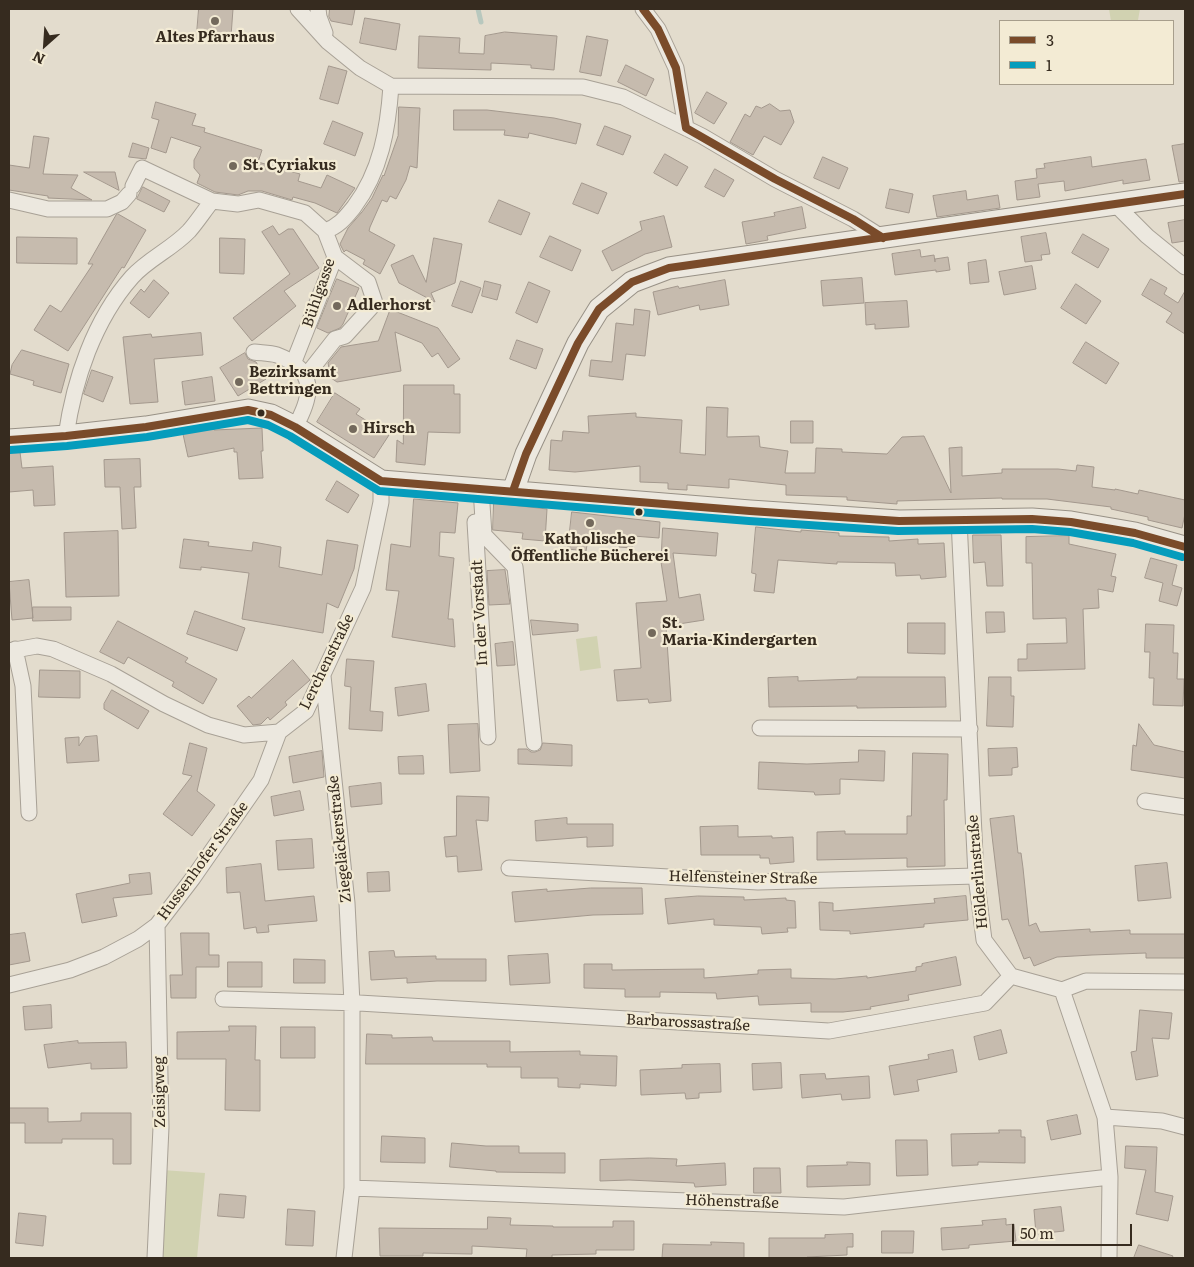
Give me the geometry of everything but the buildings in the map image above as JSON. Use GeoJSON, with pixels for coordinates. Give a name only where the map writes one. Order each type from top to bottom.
{"type":"FeatureCollection","features":[{"type":"Feature","properties":{"kind":"street"},"geometry":{"type":"LineString","coordinates":[[298,9],[328,42],[360,68],[391,86],[583,87],[623,97],[686,128],[775,179],[853,219],[882,238]]}},
{"type":"Feature","properties":{"kind":"street"},"geometry":{"type":"LineString","coordinates":[[318,9],[328,42]]}},
{"type":"Feature","properties":{"kind":"street"},"geometry":{"type":"LineString","coordinates":[[643,9],[658,29],[676,68],[686,128]]}},
{"type":"Feature","properties":{"kind":"street"},"geometry":{"type":"LineString","coordinates":[[9,200],[48,209],[106,208],[122,202],[131,190],[142,168],[212,201],[238,204],[259,200],[305,213],[325,231],[342,223],[360,198],[377,166],[389,118],[391,86]]}},
{"type":"Feature","properties":{"kind":"street"},"geometry":{"type":"LineString","coordinates":[[513,491],[526,454],[578,343],[600,310],[632,282],[669,268],[1185,194]]}},
{"type":"Feature","properties":{"kind":"street"},"geometry":{"type":"LineString","coordinates":[[66,436],[70,410],[81,371],[95,334],[114,299],[134,275],[188,232],[212,201]]}},
{"type":"Feature","properties":{"kind":"street"},"geometry":{"type":"LineString","coordinates":[[1115,204],[1147,236],[1185,267]]}},
{"type":"Feature","properties":{"kind":"street","name":"Bühlgasse"},"geometry":{"type":"LineString","coordinates":[[293,364],[335,257],[325,231]]}},
{"type":"Feature","properties":{"kind":"street"},"geometry":{"type":"LineString","coordinates":[[306,376],[335,339],[345,336],[375,303],[368,282],[335,257]]}},
{"type":"Feature","properties":{"kind":"street"},"geometry":{"type":"LineString","coordinates":[[254,352],[276,355],[293,364],[306,376],[310,392],[304,411],[295,427]]}},
{"type":"Feature","properties":{"kind":"street"},"geometry":{"type":"LineString","coordinates":[[9,440],[146,427],[248,410],[270,415],[295,427],[381,481],[731,510],[879,520],[1032,519],[1071,522],[1135,533],[1185,547]]}},
{"type":"Feature","properties":{"kind":"street","name":"Lerchenstraße"},"geometry":{"type":"LineString","coordinates":[[279,732],[306,711],[363,588],[381,502],[381,481]]}},
{"type":"Feature","properties":{"kind":"street","name":"In der Vorstadt"},"geometry":{"type":"LineString","coordinates":[[477,489],[484,535],[515,567],[534,742]]}},
{"type":"Feature","properties":{"kind":"street","name":"In der Vorstadt"},"geometry":{"type":"LineString","coordinates":[[477,489],[488,737]]}},
{"type":"Feature","properties":{"kind":"street","name":"Hölderlinstraße"},"geometry":{"type":"LineString","coordinates":[[959,520],[976,876],[984,940],[1010,976]]}},
{"type":"Feature","properties":{"kind":"street"},"geometry":{"type":"LineString","coordinates":[[29,813],[23,686],[12,650],[38,646],[53,649],[110,674],[164,704],[208,725],[244,735],[279,732]]}},
{"type":"Feature","properties":{"kind":"street","name":"Ziegeläckerstraße"},"geometry":{"type":"LineString","coordinates":[[323,676],[347,903],[352,1003],[352,1188],[344,1258]]}},
{"type":"Feature","properties":{"kind":"street"},"geometry":{"type":"LineString","coordinates":[[760,728],[970,728]]}},
{"type":"Feature","properties":{"kind":"street","name":"Hussenhofer Straße"},"geometry":{"type":"LineString","coordinates":[[9,985],[70,970],[104,957],[138,939],[157,925],[193,878],[261,780],[279,732]]}},
{"type":"Feature","properties":{"kind":"street"},"geometry":{"type":"LineString","coordinates":[[1145,801],[1185,807]]}},
{"type":"Feature","properties":{"kind":"street","name":"Helfensteiner Straße"},"geometry":{"type":"LineString","coordinates":[[509,868],[758,882],[976,876]]}},
{"type":"Feature","properties":{"kind":"street","name":"Zeisigweg"},"geometry":{"type":"LineString","coordinates":[[155,1258],[161,1127],[157,925]]}},
{"type":"Feature","properties":{"kind":"street"},"geometry":{"type":"LineString","coordinates":[[1010,976],[1062,990],[1086,981],[1185,982]]}},
{"type":"Feature","properties":{"kind":"street","name":"Barbarossastraße"},"geometry":{"type":"LineString","coordinates":[[352,1003],[829,1031],[985,1003],[1010,976]]}},
{"type":"Feature","properties":{"kind":"street"},"geometry":{"type":"LineString","coordinates":[[1062,990],[1105,1117],[1110,1177],[1109,1258]]}},
{"type":"Feature","properties":{"kind":"street"},"geometry":{"type":"LineString","coordinates":[[223,999],[352,1003]]}},
{"type":"Feature","properties":{"kind":"street"},"geometry":{"type":"LineString","coordinates":[[1105,1117],[1162,1121],[1185,1127]]}},
{"type":"Feature","properties":{"kind":"street","name":"Höhenstraße"},"geometry":{"type":"LineString","coordinates":[[352,1188],[844,1207],[1110,1177]]}},
{"type":"Feature","properties":{"kind":"green space"},"geometry":{"type":"Polygon","coordinates":[[[1109,9],[1140,9],[1138,20],[1111,20],[1109,9]]]}},
{"type":"Feature","properties":{"kind":"green space"},"geometry":{"type":"Polygon","coordinates":[[[597,636],[601,668],[580,671],[576,639],[597,636]]]}},
{"type":"Feature","properties":{"kind":"green space"},"geometry":{"type":"Polygon","coordinates":[[[162,1170],[205,1173],[197,1258],[157,1258],[162,1170]]]}},
{"type":"Feature","properties":{"kind":"waterway"},"geometry":{"type":"LineString","coordinates":[[478,9],[481,22]]}},
{"type":"Feature","properties":{"kind":"transit line","name":"3"},"geometry":{"type":"LineString","coordinates":[[643,9],[658,29],[676,68],[686,128],[775,179],[853,219],[883,238]]}},
{"type":"Feature","properties":{"kind":"transit line","name":"3"},"geometry":{"type":"LineString","coordinates":[[513,491],[526,454],[578,343],[599,309],[632,282],[669,268],[1185,194]]}},
{"type":"Feature","properties":{"kind":"transit line","name":"3"},"geometry":{"type":"LineString","coordinates":[[9,440],[146,427],[248,410],[271,415],[295,427],[381,481],[750,511],[899,521],[1032,519],[1071,522],[1135,533],[1185,547]]}},
{"type":"Feature","properties":{"kind":"transit line","name":"1"},"geometry":{"type":"LineString","coordinates":[[10,450],[147,437],[248,420],[268,425],[290,436],[379,491],[898,531],[1032,529],[1070,532],[1133,543],[1182,557]]}},
{"type":"Feature","properties":{"kind":"place","name":"Altes Pfarrhaus"},"geometry":{"type":"Point","coordinates":[215,21]}},
{"type":"Feature","properties":{"kind":"place","name":"St. Cyriakus"},"geometry":{"type":"Point","coordinates":[233,166]}},
{"type":"Feature","properties":{"kind":"place","name":"Adlerhorst"},"geometry":{"type":"Point","coordinates":[337,306]}},
{"type":"Feature","properties":{"kind":"place","name":"Bezirksamt Bettringen"},"geometry":{"type":"Point","coordinates":[239,382]}},
{"type":"Feature","properties":{"kind":"place","name":"Hirsch"},"geometry":{"type":"Point","coordinates":[353,429]}},
{"type":"Feature","properties":{"kind":"place","name":"Katholische Öffentliche Bücherei"},"geometry":{"type":"Point","coordinates":[590,523]}},
{"type":"Feature","properties":{"kind":"place","name":"St. Maria-Kindergarten"},"geometry":{"type":"Point","coordinates":[652,633]}}]}
